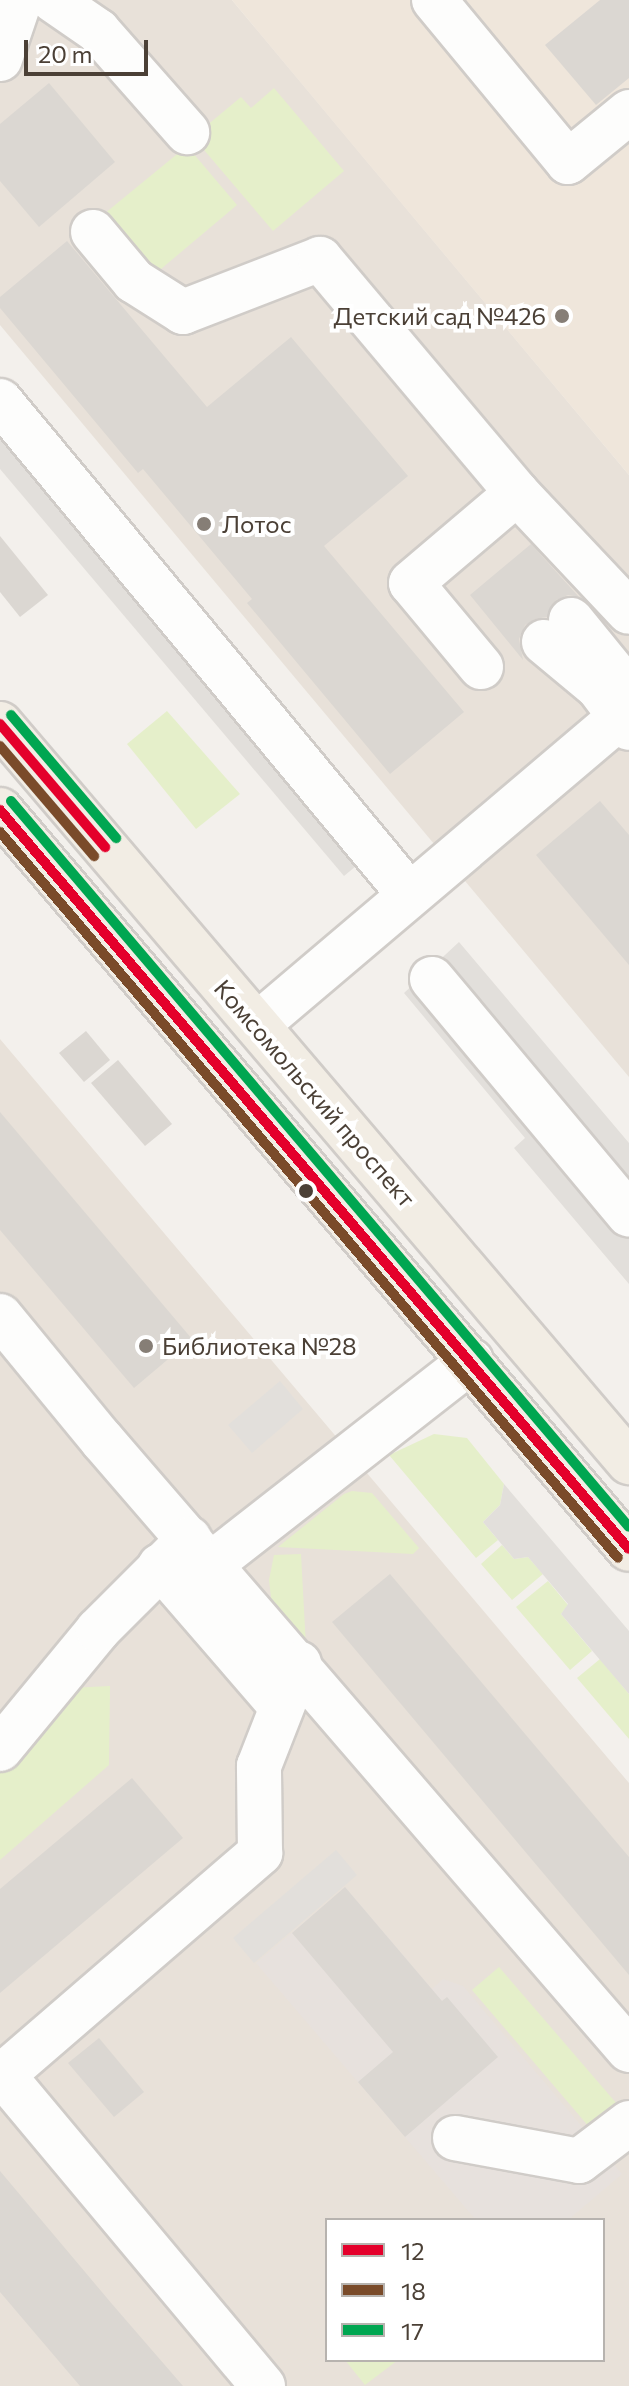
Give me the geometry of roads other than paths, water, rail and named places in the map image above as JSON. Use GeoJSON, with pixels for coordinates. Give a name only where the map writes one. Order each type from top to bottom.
{"type":"FeatureCollection","features":[{"type":"Feature","properties":{"kind":"main road","name":"Комсомольский проспект"},"geometry":{"type":"LineString","coordinates":[[0,724],[629,1462]]}},
{"type":"Feature","properties":{"kind":"main road"},"geometry":{"type":"LineString","coordinates":[[0,751],[50,782]]}},
{"type":"Feature","properties":{"kind":"main road"},"geometry":{"type":"LineString","coordinates":[[0,810],[415,1293],[629,1549]]}},
{"type":"Feature","properties":{"kind":"main road"},"geometry":{"type":"LineString","coordinates":[[215,1061],[257,1025]]}},
{"type":"Feature","properties":{"kind":"main road"},"geometry":{"type":"LineString","coordinates":[[415,1293],[486,1346],[629,1515]]}},
{"type":"Feature","properties":{"kind":"lane"},"geometry":{"type":"LineString","coordinates":[[0,59],[20,0]]}},
{"type":"Feature","properties":{"kind":"lane"},"geometry":{"type":"LineString","coordinates":[[434,0],[568,162],[629,112]]}},
{"type":"Feature","properties":{"kind":"lane"},"geometry":{"type":"LineString","coordinates":[[78,6],[187,132]]}},
{"type":"Feature","properties":{"kind":"lane"},"geometry":{"type":"LineString","coordinates":[[93,232],[134,281],[183,312],[320,259],[517,493],[629,612]]}},
{"type":"Feature","properties":{"kind":"lane"},"geometry":{"type":"LineString","coordinates":[[0,401],[409,894]]}},
{"type":"Feature","properties":{"kind":"lane"},"geometry":{"type":"LineString","coordinates":[[481,667],[411,583],[517,493]]}},
{"type":"Feature","properties":{"kind":"lane"},"geometry":{"type":"LineString","coordinates":[[257,1025],[627,711],[598,687],[558,631]]}},
{"type":"Feature","properties":{"kind":"lane"},"geometry":{"type":"LineString","coordinates":[[432,979],[629,1215]]}},
{"type":"Feature","properties":{"kind":"lane"},"geometry":{"type":"LineString","coordinates":[[0,1316],[186,1556],[280,1705]]}},
{"type":"Feature","properties":{"kind":"lane"},"geometry":{"type":"LineString","coordinates":[[0,1749],[98,1630],[186,1556],[471,1361]]}},
{"type":"Feature","properties":{"kind":"lane"},"geometry":{"type":"LineString","coordinates":[[186,1556],[299,1664],[629,2050]]}},
{"type":"Feature","properties":{"kind":"lane"},"geometry":{"type":"LineString","coordinates":[[263,2386],[3,2075],[260,1853],[259,1766],[280,1705],[299,1664]]}},
{"type":"Feature","properties":{"kind":"lane"},"geometry":{"type":"LineString","coordinates":[[455,2138],[579,2161],[629,2123]]}},
{"type":"Feature","properties":{"kind":"place","name":"Детский сад №426"},"geometry":{"type":"Point","coordinates":[562,316]}},
{"type":"Feature","properties":{"kind":"place","name":"Лотос"},"geometry":{"type":"Point","coordinates":[204,524]}},
{"type":"Feature","properties":{"kind":"place","name":"Библиотека №28"},"geometry":{"type":"Point","coordinates":[146,1346]}}]}
